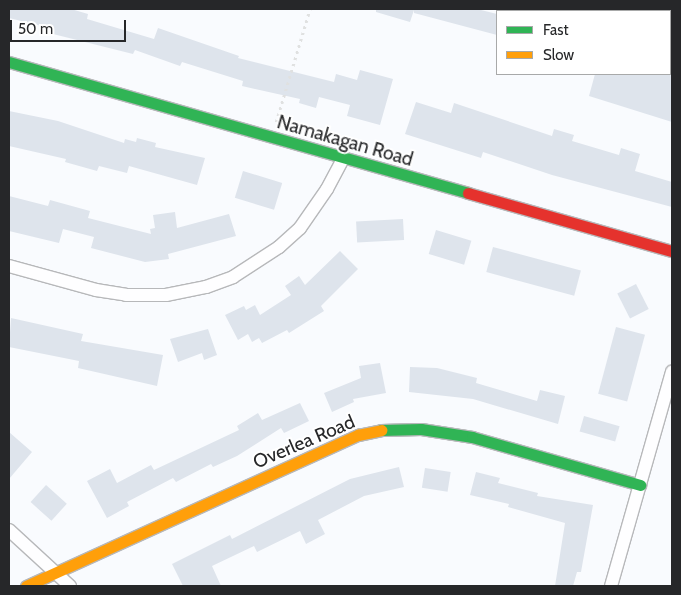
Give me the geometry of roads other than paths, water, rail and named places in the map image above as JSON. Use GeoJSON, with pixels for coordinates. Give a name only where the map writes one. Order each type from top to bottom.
{"type":"FeatureCollection","features":[{"type":"Feature","properties":{"kind":"street","name":"Namakagan Road"},"geometry":{"type":"LineString","coordinates":[[9,62],[672,252]]}},
{"type":"Feature","properties":{"kind":"street"},"geometry":{"type":"LineString","coordinates":[[9,266],[126,295],[166,295],[206,287],[233,277],[280,247],[300,228],[327,189],[343,159]]}},
{"type":"Feature","properties":{"kind":"street"},"geometry":{"type":"LineString","coordinates":[[611,586],[672,372]]}},
{"type":"Feature","properties":{"kind":"street","name":"Overlea Road"},"geometry":{"type":"LineString","coordinates":[[26,586],[358,435],[390,428],[421,428],[472,437],[640,485]]}},
{"type":"Feature","properties":{"kind":"street"},"geometry":{"type":"LineString","coordinates":[[9,530],[70,586]]}}]}
